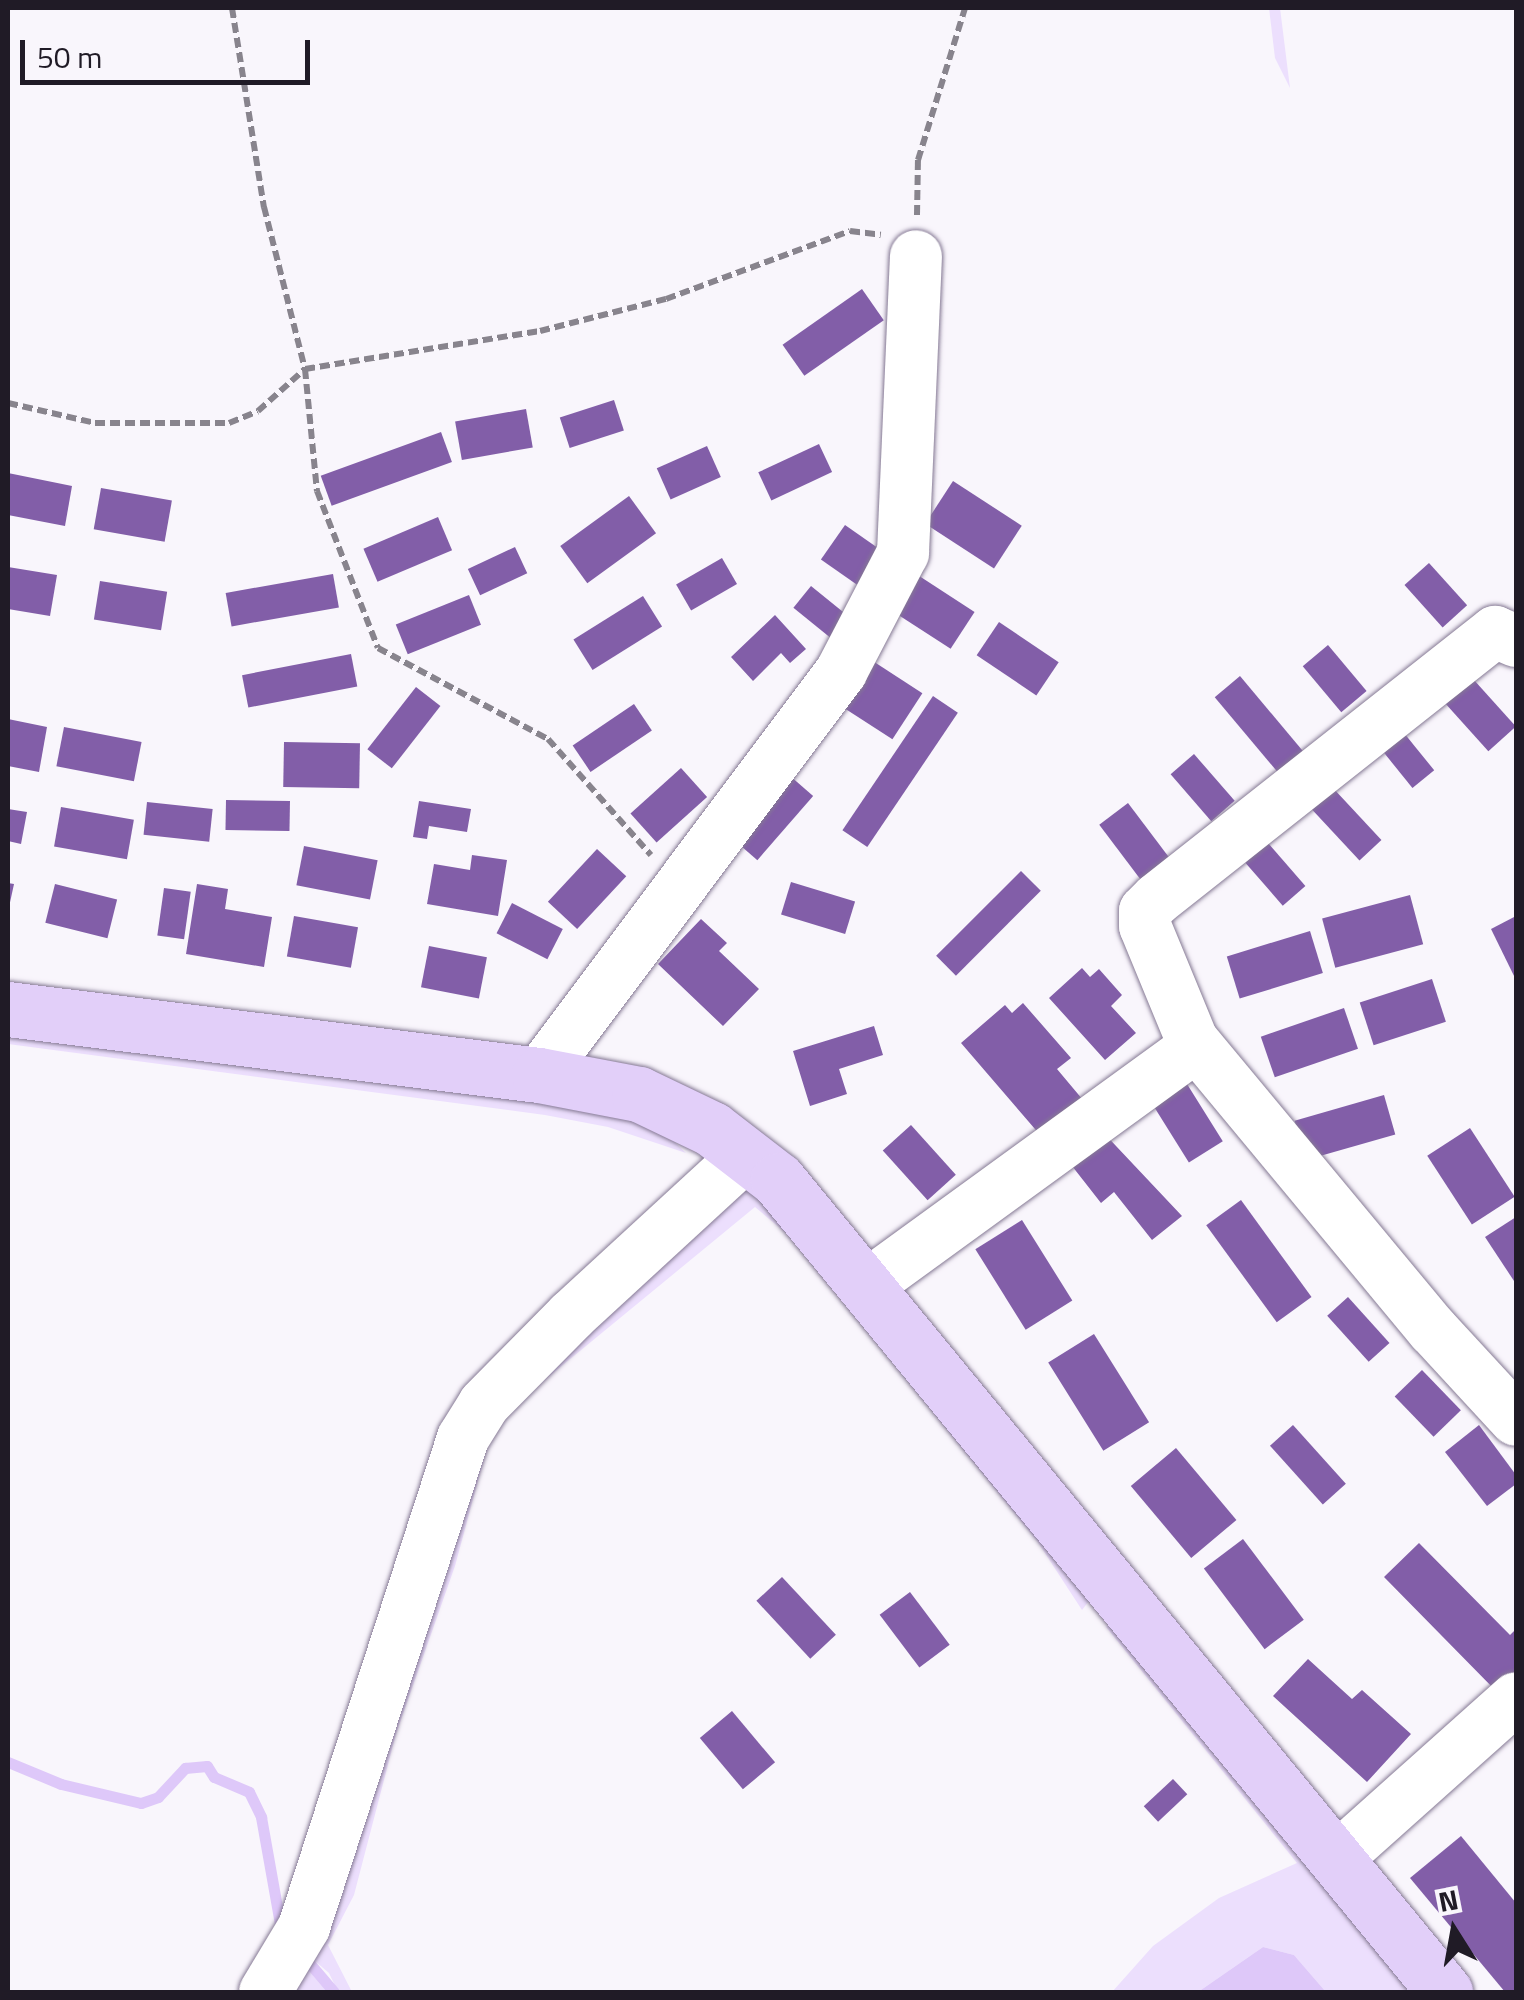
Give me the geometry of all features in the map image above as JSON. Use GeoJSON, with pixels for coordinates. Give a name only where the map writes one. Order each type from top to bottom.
{"type":"FeatureCollection","features":[{"type":"Feature","properties":{"kind":"main road"},"geometry":{"type":"LineString","coordinates":[[8,1009],[538,1075],[638,1094],[712,1129],[778,1180],[1445,1992]]}},
{"type":"Feature","properties":{"kind":"street"},"geometry":{"type":"LineString","coordinates":[[538,1075],[841,672],[902,553],[916,256]]}},
{"type":"Feature","properties":{"kind":"street"},"geometry":{"type":"LineString","coordinates":[[1516,641],[1495,632],[1338,750],[1146,911],[1145,926],[1192,1040],[1432,1330],[1516,1420]]}},
{"type":"Feature","properties":{"kind":"street"},"geometry":{"type":"LineString","coordinates":[[866,1286],[1183,1056],[1192,1040]]}},
{"type":"Feature","properties":{"kind":"street"},"geometry":{"type":"LineString","coordinates":[[266,1992],[304,1926],[464,1438],[484,1404],[559,1328],[746,1154]]}},
{"type":"Feature","properties":{"kind":"street"},"geometry":{"type":"LineString","coordinates":[[1336,1859],[1516,1698]]}},
{"type":"Feature","properties":{"kind":"path"},"geometry":{"type":"LineString","coordinates":[[232,8],[264,207],[305,369],[317,491],[378,648],[548,739],[678,887]]}},
{"type":"Feature","properties":{"kind":"path"},"geometry":{"type":"LineString","coordinates":[[916,256],[918,160],[964,8]]}},
{"type":"Feature","properties":{"kind":"path"},"geometry":{"type":"LineString","coordinates":[[8,403],[95,423],[229,423],[258,410],[305,369],[558,326],[666,298],[850,231],[901,241],[916,256]]}},
{"type":"Feature","properties":{"kind":"shaded area"},"geometry":{"type":"Polygon","coordinates":[[[1269,8],[1280,8],[1290,88],[1275,58],[1269,8]]]}},
{"type":"Feature","properties":{"kind":"shaded area"},"geometry":{"type":"Polygon","coordinates":[[[8,1030],[592,1107],[666,1134],[686,1153],[608,1127],[545,1115],[8,1044],[8,1030]]]}},
{"type":"Feature","properties":{"kind":"shaded area"},"geometry":{"type":"Polygon","coordinates":[[[757,1178],[1096,1592],[1082,1610],[1037,1541],[876,1342],[787,1234],[755,1207],[524,1397],[491,1433],[455,1566],[396,1734],[354,1895],[328,1945],[352,1992],[338,1992],[329,1973],[309,1956],[480,1432],[757,1178]]]}},
{"type":"Feature","properties":{"kind":"shaded area"},"geometry":{"type":"Polygon","coordinates":[[[1118,1620],[1425,1992],[1326,1992],[1294,1955],[1263,1947],[1198,1992],[1112,1992],[1153,1946],[1219,1898],[1297,1863],[1106,1627],[1118,1620]]]}},
{"type":"Feature","properties":{"kind":"shaded area"},"geometry":{"type":"Polygon","coordinates":[[[1263,1947],[1294,1955],[1326,1992],[1198,1992],[1263,1947]]]}},
{"type":"Feature","properties":{"kind":"shaded area"},"geometry":{"type":"Polygon","coordinates":[[[303,1963],[321,1978],[328,1992],[285,1992],[303,1963]]]}},
{"type":"Feature","properties":{"kind":"building"},"geometry":{"type":"Polygon","coordinates":[[[862,289],[884,320],[804,376],[783,345],[862,289]]]}},
{"type":"Feature","properties":{"kind":"building"},"geometry":{"type":"Polygon","coordinates":[[[614,400],[624,430],[570,448],[560,418],[614,400]]]}},
{"type":"Feature","properties":{"kind":"building"},"geometry":{"type":"Polygon","coordinates":[[[526,409],[533,447],[462,460],[455,422],[526,409]]]}},
{"type":"Feature","properties":{"kind":"building"},"geometry":{"type":"Polygon","coordinates":[[[441,432],[452,462],[332,506],[321,476],[441,432]]]}},
{"type":"Feature","properties":{"kind":"building"},"geometry":{"type":"Polygon","coordinates":[[[819,444],[832,472],[771,500],[758,472],[819,444]]]}},
{"type":"Feature","properties":{"kind":"building"},"geometry":{"type":"Polygon","coordinates":[[[707,446],[721,477],[671,499],[657,468],[707,446]]]}},
{"type":"Feature","properties":{"kind":"building"},"geometry":{"type":"Polygon","coordinates":[[[8,473],[72,486],[65,526],[8,515],[8,473]]]}},
{"type":"Feature","properties":{"kind":"building"},"geometry":{"type":"Polygon","coordinates":[[[953,481],[1022,526],[994,568],[925,524],[953,481]]]}},
{"type":"Feature","properties":{"kind":"building"},"geometry":{"type":"Polygon","coordinates":[[[101,488],[172,501],[165,542],[94,529],[101,488]]]}},
{"type":"Feature","properties":{"kind":"building"},"geometry":{"type":"Polygon","coordinates":[[[629,496],[656,533],[587,583],[560,546],[629,496]]]}},
{"type":"Feature","properties":{"kind":"building"},"geometry":{"type":"Polygon","coordinates":[[[438,517],[452,550],[378,582],[363,549],[438,517]]]}},
{"type":"Feature","properties":{"kind":"building"},"geometry":{"type":"Polygon","coordinates":[[[845,525],[890,557],[866,591],[821,559],[845,525]]]}},
{"type":"Feature","properties":{"kind":"building"},"geometry":{"type":"Polygon","coordinates":[[[515,547],[527,573],[480,595],[468,569],[515,547]]]}},
{"type":"Feature","properties":{"kind":"building"},"geometry":{"type":"Polygon","coordinates":[[[722,558],[737,584],[691,610],[676,584],[722,558]]]}},
{"type":"Feature","properties":{"kind":"building"},"geometry":{"type":"Polygon","coordinates":[[[1429,563],[1467,605],[1443,627],[1404,585],[1429,563]]]}},
{"type":"Feature","properties":{"kind":"building"},"geometry":{"type":"Polygon","coordinates":[[[8,567],[57,575],[50,616],[8,609],[8,567]]]}},
{"type":"Feature","properties":{"kind":"building"},"geometry":{"type":"Polygon","coordinates":[[[910,570],[975,612],[951,649],[886,607],[910,570]]]}},
{"type":"Feature","properties":{"kind":"building"},"geometry":{"type":"Polygon","coordinates":[[[333,574],[339,607],[232,626],[226,593],[333,574]]]}},
{"type":"Feature","properties":{"kind":"building"},"geometry":{"type":"Polygon","coordinates":[[[100,581],[167,592],[161,630],[94,620],[100,581]]]}},
{"type":"Feature","properties":{"kind":"building"},"geometry":{"type":"Polygon","coordinates":[[[811,586],[856,623],[838,644],[793,608],[811,586]]]}},
{"type":"Feature","properties":{"kind":"building"},"geometry":{"type":"Polygon","coordinates":[[[469,595],[481,625],[408,654],[396,625],[469,595]]]}},
{"type":"Feature","properties":{"kind":"building"},"geometry":{"type":"Polygon","coordinates":[[[643,596],[662,627],[593,670],[573,639],[643,596]]]}},
{"type":"Feature","properties":{"kind":"building"},"geometry":{"type":"Polygon","coordinates":[[[775,615],[806,649],[790,663],[781,653],[753,681],[731,657],[775,615]]]}},
{"type":"Feature","properties":{"kind":"building"},"geometry":{"type":"Polygon","coordinates":[[[999,622],[1059,662],[1036,695],[977,655],[999,622]]]}},
{"type":"Feature","properties":{"kind":"building"},"geometry":{"type":"Polygon","coordinates":[[[1328,645],[1367,691],[1341,712],[1303,666],[1328,645]]]}},
{"type":"Feature","properties":{"kind":"building"},"geometry":{"type":"Polygon","coordinates":[[[351,654],[357,686],[248,708],[242,675],[351,654]]]}},
{"type":"Feature","properties":{"kind":"building"},"geometry":{"type":"Polygon","coordinates":[[[862,654],[922,693],[892,739],[832,700],[862,654]]]}},
{"type":"Feature","properties":{"kind":"building"},"geometry":{"type":"Polygon","coordinates":[[[1465,670],[1516,726],[1488,751],[1438,695],[1465,670]]]}},
{"type":"Feature","properties":{"kind":"building"},"geometry":{"type":"Polygon","coordinates":[[[1240,676],[1306,754],[1280,775],[1215,697],[1240,676]]]}},
{"type":"Feature","properties":{"kind":"building"},"geometry":{"type":"Polygon","coordinates":[[[416,687],[440,706],[392,768],[367,749],[416,687]]]}},
{"type":"Feature","properties":{"kind":"building"},"geometry":{"type":"Polygon","coordinates":[[[933,696],[958,713],[867,847],[842,830],[933,696]]]}},
{"type":"Feature","properties":{"kind":"building"},"geometry":{"type":"Polygon","coordinates":[[[634,704],[652,731],[591,772],[573,745],[634,704]]]}},
{"type":"Feature","properties":{"kind":"building"},"geometry":{"type":"Polygon","coordinates":[[[8,719],[47,727],[39,772],[8,766],[8,719]]]}},
{"type":"Feature","properties":{"kind":"building"},"geometry":{"type":"Polygon","coordinates":[[[64,727],[142,742],[134,781],[56,766],[64,727]]]}},
{"type":"Feature","properties":{"kind":"building"},"geometry":{"type":"Polygon","coordinates":[[[1404,733],[1434,770],[1412,788],[1382,751],[1404,733]]]}},
{"type":"Feature","properties":{"kind":"building"},"geometry":{"type":"Polygon","coordinates":[[[284,742],[360,743],[359,788],[283,787],[284,742]]]}},
{"type":"Feature","properties":{"kind":"building"},"geometry":{"type":"Polygon","coordinates":[[[1194,754],[1235,801],[1211,821],[1171,774],[1194,754]]]}},
{"type":"Feature","properties":{"kind":"building"},"geometry":{"type":"Polygon","coordinates":[[[681,768],[707,797],[657,842],[630,814],[681,768]]]}},
{"type":"Feature","properties":{"kind":"building"},"geometry":{"type":"Polygon","coordinates":[[[789,775],[813,796],[757,860],[733,839],[789,775]]]}},
{"type":"Feature","properties":{"kind":"building"},"geometry":{"type":"Polygon","coordinates":[[[1333,788],[1381,840],[1359,860],[1311,808],[1333,788]]]}},
{"type":"Feature","properties":{"kind":"building"},"geometry":{"type":"Polygon","coordinates":[[[226,800],[290,801],[289,831],[225,830],[226,800]]]}},
{"type":"Feature","properties":{"kind":"building"},"geometry":{"type":"Polygon","coordinates":[[[419,801],[471,809],[467,832],[429,826],[427,839],[413,837],[419,801]]]}},
{"type":"Feature","properties":{"kind":"building"},"geometry":{"type":"Polygon","coordinates":[[[147,802],[213,809],[209,842],[144,835],[147,802]]]}},
{"type":"Feature","properties":{"kind":"building"},"geometry":{"type":"Polygon","coordinates":[[[1128,803],[1169,857],[1140,879],[1099,825],[1128,803]]]}},
{"type":"Feature","properties":{"kind":"building"},"geometry":{"type":"Polygon","coordinates":[[[61,807],[134,820],[127,859],[54,846],[61,807]]]}},
{"type":"Feature","properties":{"kind":"building"},"geometry":{"type":"Polygon","coordinates":[[[8,809],[27,812],[21,844],[8,841],[8,809]]]}},
{"type":"Feature","properties":{"kind":"building"},"geometry":{"type":"Polygon","coordinates":[[[1268,843],[1305,886],[1283,906],[1245,863],[1268,843]]]}},
{"type":"Feature","properties":{"kind":"building"},"geometry":{"type":"Polygon","coordinates":[[[304,846],[378,860],[370,900],[296,885],[304,846]]]}},
{"type":"Feature","properties":{"kind":"building"},"geometry":{"type":"Polygon","coordinates":[[[597,849],[626,876],[577,929],[548,902],[597,849]]]}},
{"type":"Feature","properties":{"kind":"building"},"geometry":{"type":"Polygon","coordinates":[[[472,855],[507,860],[498,916],[427,904],[434,864],[470,870],[472,855]]]}},
{"type":"Feature","properties":{"kind":"building"},"geometry":{"type":"Polygon","coordinates":[[[1021,871],[1041,891],[956,976],[936,956],[1021,871]]]}},
{"type":"Feature","properties":{"kind":"building"},"geometry":{"type":"Polygon","coordinates":[[[791,882],[855,902],[845,934],[781,915],[791,882]]]}},
{"type":"Feature","properties":{"kind":"building"},"geometry":{"type":"Polygon","coordinates":[[[8,883],[14,884],[9,907],[8,907],[8,883]]]}},
{"type":"Feature","properties":{"kind":"building"},"geometry":{"type":"Polygon","coordinates":[[[55,884],[117,899],[107,938],[45,923],[55,884]]]}},
{"type":"Feature","properties":{"kind":"building"},"geometry":{"type":"Polygon","coordinates":[[[197,884],[228,889],[225,909],[272,917],[264,967],[186,954],[197,884]]]}},
{"type":"Feature","properties":{"kind":"building"},"geometry":{"type":"Polygon","coordinates":[[[164,888],[191,892],[184,939],[157,936],[164,888]]]}},
{"type":"Feature","properties":{"kind":"building"},"geometry":{"type":"Polygon","coordinates":[[[1410,895],[1423,944],[1335,968],[1322,919],[1410,895]]]}},
{"type":"Feature","properties":{"kind":"building"},"geometry":{"type":"Polygon","coordinates":[[[512,903],[563,929],[547,959],[497,933],[512,903]]]}},
{"type":"Feature","properties":{"kind":"building"},"geometry":{"type":"Polygon","coordinates":[[[294,916],[358,927],[351,968],[287,956],[294,916]]]}},
{"type":"Feature","properties":{"kind":"building"},"geometry":{"type":"Polygon","coordinates":[[[1516,916],[1516,980],[1491,929],[1516,916]]]}},
{"type":"Feature","properties":{"kind":"building"},"geometry":{"type":"Polygon","coordinates":[[[701,919],[727,943],[719,951],[759,989],[723,1026],[658,964],[701,919]]]}},
{"type":"Feature","properties":{"kind":"building"},"geometry":{"type":"Polygon","coordinates":[[[1310,931],[1323,973],[1240,999],[1227,956],[1310,931]]]}},
{"type":"Feature","properties":{"kind":"building"},"geometry":{"type":"Polygon","coordinates":[[[429,946],[487,957],[479,998],[421,987],[429,946]]]}},
{"type":"Feature","properties":{"kind":"building"},"geometry":{"type":"Polygon","coordinates":[[[1082,968],[1090,977],[1099,969],[1122,995],[1111,1006],[1136,1033],[1105,1060],[1049,998],[1082,968]]]}},
{"type":"Feature","properties":{"kind":"building"},"geometry":{"type":"Polygon","coordinates":[[[1432,979],[1446,1022],[1374,1045],[1360,1002],[1432,979]]]}},
{"type":"Feature","properties":{"kind":"building"},"geometry":{"type":"Polygon","coordinates":[[[1023,1003],[1071,1058],[1057,1069],[1083,1100],[1041,1136],[961,1043],[1005,1005],[1012,1013],[1023,1003]]]}},
{"type":"Feature","properties":{"kind":"building"},"geometry":{"type":"Polygon","coordinates":[[[1344,1008],[1358,1049],[1275,1077],[1261,1037],[1344,1008]]]}},
{"type":"Feature","properties":{"kind":"building"},"geometry":{"type":"Polygon","coordinates":[[[874,1026],[883,1055],[839,1069],[847,1094],[810,1106],[793,1051],[874,1026]]]}},
{"type":"Feature","properties":{"kind":"building"},"geometry":{"type":"Polygon","coordinates":[[[1182,1076],[1223,1141],[1189,1162],[1148,1097],[1182,1076]]]}},
{"type":"Feature","properties":{"kind":"building"},"geometry":{"type":"Polygon","coordinates":[[[1384,1095],[1395,1134],[1306,1160],[1295,1121],[1384,1095]]]}},
{"type":"Feature","properties":{"kind":"building"},"geometry":{"type":"Polygon","coordinates":[[[911,1125],[956,1175],[928,1200],[883,1150],[911,1125]]]}},
{"type":"Feature","properties":{"kind":"building"},"geometry":{"type":"Polygon","coordinates":[[[1470,1128],[1515,1197],[1472,1225],[1427,1156],[1470,1128]]]}},
{"type":"Feature","properties":{"kind":"building"},"geometry":{"type":"Polygon","coordinates":[[[1100,1129],[1182,1216],[1152,1240],[1114,1192],[1101,1203],[1065,1157],[1100,1129]]]}},
{"type":"Feature","properties":{"kind":"building"},"geometry":{"type":"Polygon","coordinates":[[[1241,1200],[1312,1297],[1277,1322],[1206,1225],[1241,1200]]]}},
{"type":"Feature","properties":{"kind":"building"},"geometry":{"type":"Polygon","coordinates":[[[1516,1217],[1516,1284],[1485,1237],[1516,1217]]]}},
{"type":"Feature","properties":{"kind":"building"},"geometry":{"type":"Polygon","coordinates":[[[1022,1220],[1072,1301],[1026,1330],[975,1249],[1022,1220]]]}},
{"type":"Feature","properties":{"kind":"building"},"geometry":{"type":"Polygon","coordinates":[[[1348,1297],[1389,1343],[1369,1362],[1327,1316],[1348,1297]]]}},
{"type":"Feature","properties":{"kind":"building"},"geometry":{"type":"Polygon","coordinates":[[[1094,1334],[1149,1422],[1103,1451],[1048,1363],[1094,1334]]]}},
{"type":"Feature","properties":{"kind":"building"},"geometry":{"type":"Polygon","coordinates":[[[1422,1370],[1461,1410],[1434,1437],[1395,1396],[1422,1370]]]}},
{"type":"Feature","properties":{"kind":"building"},"geometry":{"type":"Polygon","coordinates":[[[1293,1425],[1346,1484],[1323,1504],[1270,1446],[1293,1425]]]}},
{"type":"Feature","properties":{"kind":"building"},"geometry":{"type":"Polygon","coordinates":[[[1479,1425],[1516,1475],[1516,1484],[1487,1506],[1445,1452],[1479,1425]]]}},
{"type":"Feature","properties":{"kind":"building"},"geometry":{"type":"Polygon","coordinates":[[[1176,1448],[1236,1520],[1191,1558],[1131,1486],[1176,1448]]]}},
{"type":"Feature","properties":{"kind":"building"},"geometry":{"type":"Polygon","coordinates":[[[1243,1539],[1304,1620],[1265,1649],[1204,1568],[1243,1539]]]}},
{"type":"Feature","properties":{"kind":"building"},"geometry":{"type":"Polygon","coordinates":[[[1419,1543],[1510,1635],[1516,1629],[1516,1676],[1498,1693],[1384,1577],[1419,1543]]]}},
{"type":"Feature","properties":{"kind":"building"},"geometry":{"type":"Polygon","coordinates":[[[782,1577],[836,1635],[810,1659],[756,1601],[782,1577]]]}},
{"type":"Feature","properties":{"kind":"building"},"geometry":{"type":"Polygon","coordinates":[[[910,1592],[950,1645],[919,1668],[880,1615],[910,1592]]]}},
{"type":"Feature","properties":{"kind":"building"},"geometry":{"type":"Polygon","coordinates":[[[1308,1659],[1352,1699],[1362,1690],[1411,1734],[1367,1782],[1273,1696],[1308,1659]]]}},
{"type":"Feature","properties":{"kind":"building"},"geometry":{"type":"Polygon","coordinates":[[[732,1711],[775,1762],[743,1789],[700,1738],[732,1711]]]}},
{"type":"Feature","properties":{"kind":"building"},"geometry":{"type":"Polygon","coordinates":[[[1173,1779],[1187,1794],[1158,1822],[1144,1806],[1173,1779]]]}},
{"type":"Feature","properties":{"kind":"building"},"geometry":{"type":"Polygon","coordinates":[[[1461,1836],[1516,1903],[1516,1992],[1505,1992],[1410,1878],[1461,1836]]]}},
{"type":"Feature","properties":{"kind":"waterway"},"geometry":{"type":"LineString","coordinates":[[8,1762],[61,1784],[141,1803],[158,1797],[185,1768],[207,1766],[214,1777],[249,1792],[261,1817],[281,1929]]}},
{"type":"Feature","properties":{"kind":"waterway"},"geometry":{"type":"LineString","coordinates":[[306,1959],[334,1992]]}}]}
